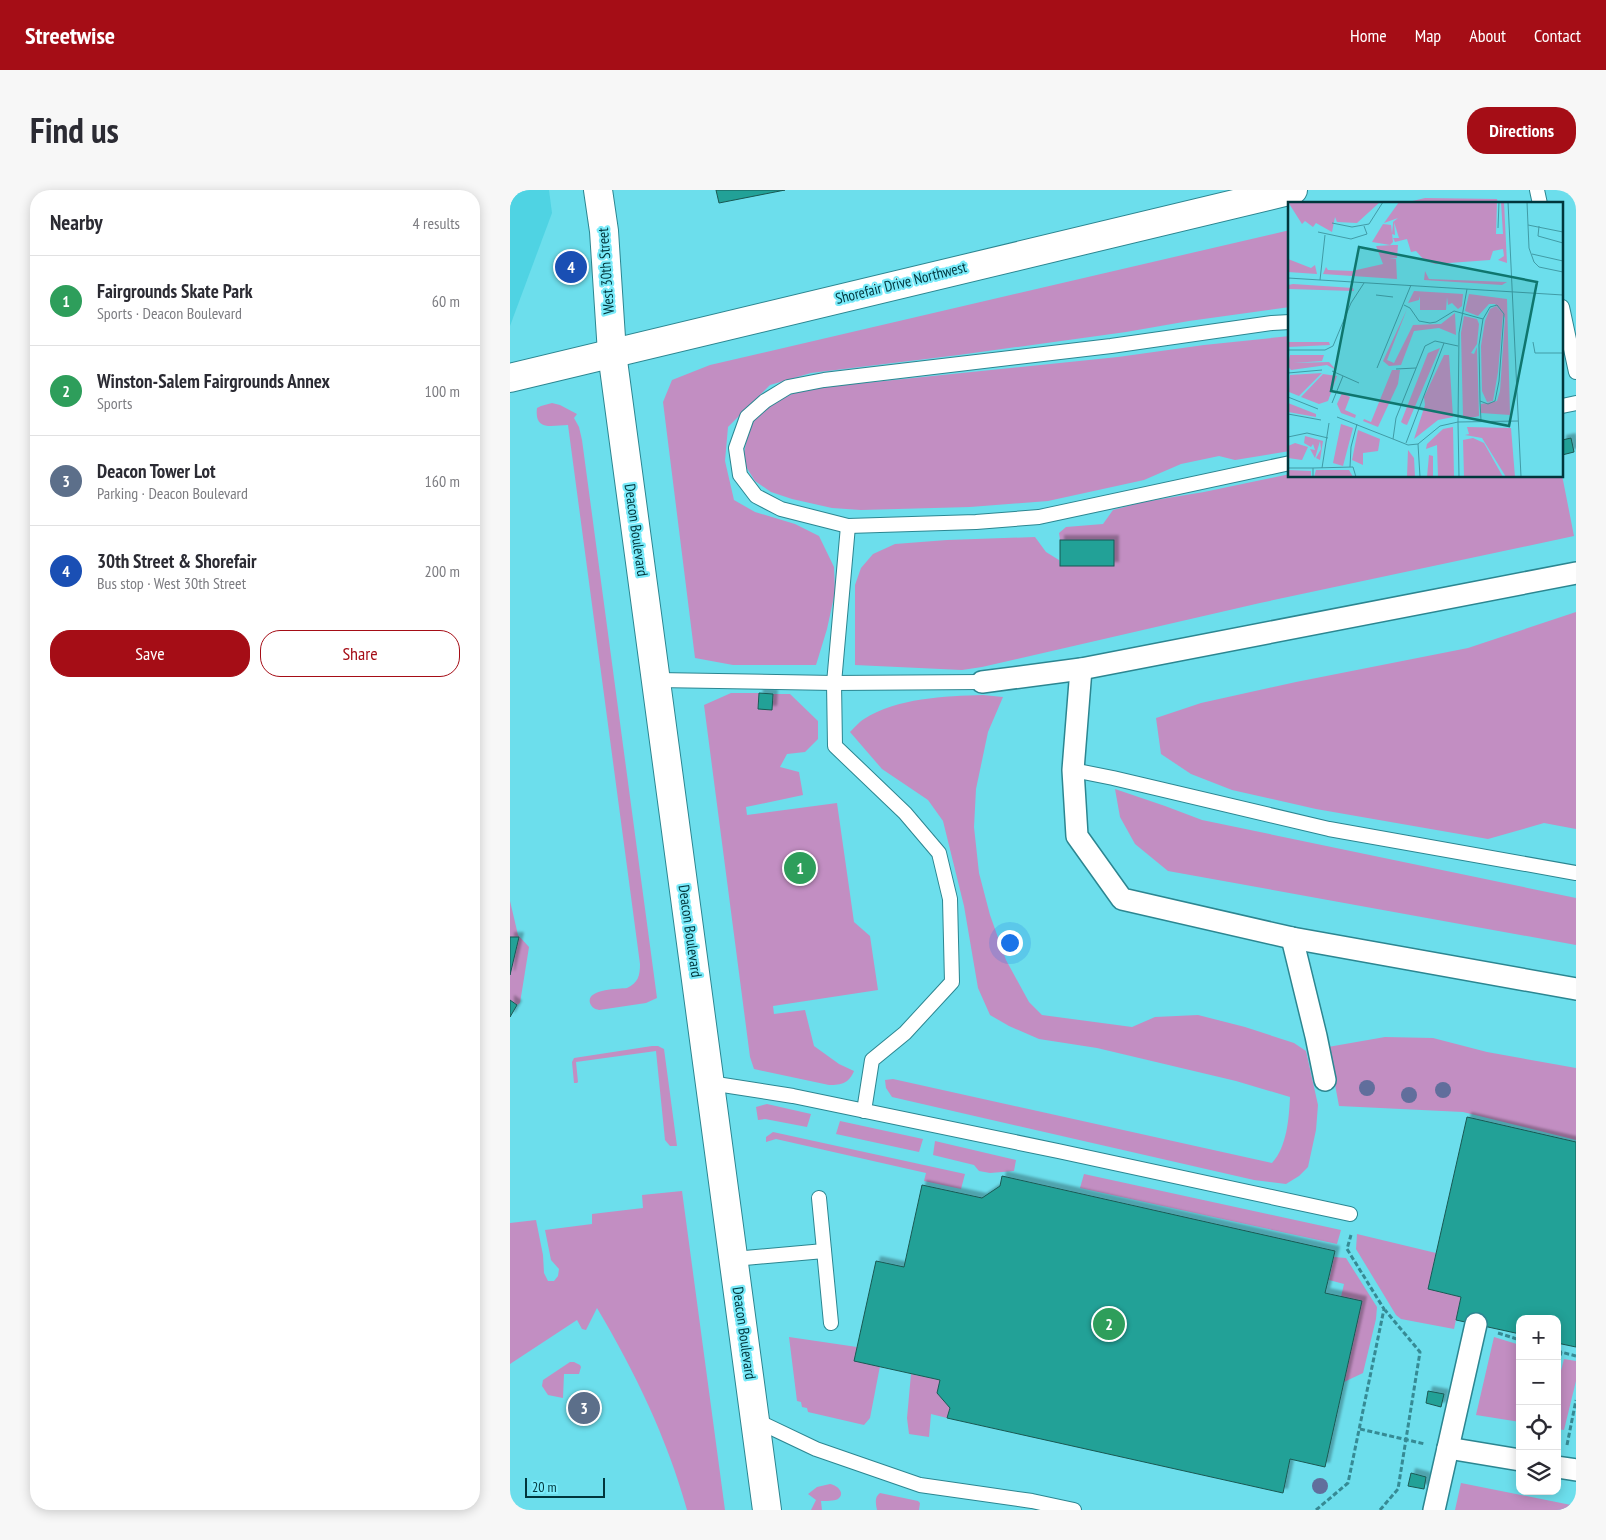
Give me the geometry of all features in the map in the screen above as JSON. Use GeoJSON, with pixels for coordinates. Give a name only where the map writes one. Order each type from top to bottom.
{"type":"FeatureCollection","features":[{"type":"Feature","properties":{"kind":"street","name":"West 30th Street"},"geometry":{"type":"LineString","coordinates":[[598,190],[604,231],[612,353]]}},
{"type":"Feature","properties":{"kind":"street","name":"Shorefair Drive Northwest"},"geometry":{"type":"LineString","coordinates":[[510,378],[1293,190]]}},
{"type":"Feature","properties":{"kind":"street","name":"Deacon Boulevard"},"geometry":{"type":"LineString","coordinates":[[612,353],[767,1510]]}},
{"type":"Feature","properties":{"kind":"street"},"geometry":{"type":"LineString","coordinates":[[982,682],[1081,669],[1576,573]]}},
{"type":"Feature","properties":{"kind":"street"},"geometry":{"type":"LineString","coordinates":[[1081,669],[1073,770],[1077,836],[1122,899],[1292,938],[1576,990]]}},
{"type":"Feature","properties":{"kind":"street"},"geometry":{"type":"LineString","coordinates":[[1292,938],[1325,1080]]}},
{"type":"Feature","properties":{"kind":"street"},"geometry":{"type":"LineString","coordinates":[[1434,1510],[1476,1324]]}},
{"type":"Feature","properties":{"kind":"street"},"geometry":{"type":"LineString","coordinates":[[1448,1448],[1516,1459]]}},
{"type":"Feature","properties":{"kind":"lane"},"geometry":{"type":"LineString","coordinates":[[1564,316],[1576,372]]}},
{"type":"Feature","properties":{"kind":"lane"},"geometry":{"type":"LineString","coordinates":[[1288,322],[1111,346],[824,380],[788,387],[764,400],[748,417],[736,448],[740,475],[756,496],[781,508],[848,526],[976,522],[1039,517],[1288,463]]}},
{"type":"Feature","properties":{"kind":"lane"},"geometry":{"type":"LineString","coordinates":[[848,526],[834,683],[835,746],[905,813],[939,853],[950,899],[952,982],[905,1033],[872,1060],[864,1111]]}},
{"type":"Feature","properties":{"kind":"lane"},"geometry":{"type":"LineString","coordinates":[[657,680],[834,683],[982,682]]}},
{"type":"Feature","properties":{"kind":"lane"},"geometry":{"type":"LineString","coordinates":[[1073,770],[1329,829],[1576,873]]}},
{"type":"Feature","properties":{"kind":"lane"},"geometry":{"type":"LineString","coordinates":[[710,1083],[793,1096],[1058,1150],[1350,1214]]}},
{"type":"Feature","properties":{"kind":"lane"},"geometry":{"type":"LineString","coordinates":[[819,1198],[831,1324]]}},
{"type":"Feature","properties":{"kind":"lane"},"geometry":{"type":"LineString","coordinates":[[734,1259],[824,1251]]}},
{"type":"Feature","properties":{"kind":"lane"},"geometry":{"type":"LineString","coordinates":[[755,1420],[816,1449],[920,1485],[1032,1501],[1074,1510]]}},
{"type":"Feature","properties":{"kind":"path"},"geometry":{"type":"LineString","coordinates":[[1351,1232],[1347,1249],[1384,1309],[1420,1352],[1398,1489],[1380,1510]]}},
{"type":"Feature","properties":{"kind":"path"},"geometry":{"type":"LineString","coordinates":[[1316,1510],[1348,1483],[1384,1309]]}},
{"type":"Feature","properties":{"kind":"path"},"geometry":{"type":"LineString","coordinates":[[1561,1352],[1576,1356]]}},
{"type":"Feature","properties":{"kind":"path"},"geometry":{"type":"LineString","coordinates":[[1565,1468],[1576,1400]]}},
{"type":"Feature","properties":{"kind":"path"},"geometry":{"type":"LineString","coordinates":[[1360,1429],[1448,1448]]}},
{"type":"Feature","properties":{"kind":"shaded area"},"geometry":{"type":"Polygon","coordinates":[[[510,190],[549,190],[552,213],[510,326],[510,190]]]}},
{"type":"Feature","properties":{"kind":"shaded area"},"geometry":{"type":"Polygon","coordinates":[[[1425,198],[1497,199],[1498,202],[1408,202],[1425,198]]]}},
{"type":"Feature","properties":{"kind":"shaded area"},"geometry":{"type":"Polygon","coordinates":[[[1288,230],[1288,307],[1126,332],[811,373],[770,385],[728,427],[725,461],[734,500],[755,512],[795,524],[819,536],[834,567],[835,592],[827,629],[816,665],[733,665],[695,658],[663,402],[672,380],[710,365],[1288,230]]]}},
{"type":"Feature","properties":{"kind":"shaded area"},"geometry":{"type":"Polygon","coordinates":[[[1288,336],[1288,451],[1235,460],[1219,456],[1181,464],[1144,480],[1048,501],[970,507],[861,510],[832,508],[771,492],[755,481],[745,465],[744,453],[753,420],[770,405],[794,393],[825,387],[1118,357],[1288,336]]]}},
{"type":"Feature","properties":{"kind":"shaded area"},"geometry":{"type":"Polygon","coordinates":[[[552,403],[577,414],[574,418],[579,427],[582,440],[657,998],[646,1003],[599,1010],[592,1006],[590,998],[598,992],[627,988],[634,984],[638,979],[640,964],[568,425],[546,426],[538,421],[537,416],[537,408],[552,403]]]}},
{"type":"Feature","properties":{"kind":"shaded area"},"geometry":{"type":"Polygon","coordinates":[[[1288,474],[1288,478],[1563,478],[1574,536],[1260,603],[982,667],[962,670],[855,665],[855,585],[861,568],[873,554],[895,544],[1035,537],[1046,552],[1059,560],[1060,566],[1114,566],[1114,540],[1060,540],[1059,533],[1066,527],[1103,524],[1113,510],[1143,502],[1204,492],[1288,474]]]}},
{"type":"Feature","properties":{"kind":"shaded area"},"geometry":{"type":"Polygon","coordinates":[[[1576,612],[1576,829],[1544,823],[1488,839],[1316,809],[1232,790],[1191,774],[1161,754],[1156,718],[1201,703],[1468,648],[1576,612]]]}},
{"type":"Feature","properties":{"kind":"shaded area"},"geometry":{"type":"Polygon","coordinates":[[[731,693],[759,693],[758,709],[772,710],[773,694],[790,694],[818,721],[818,739],[805,752],[787,754],[780,767],[799,772],[803,795],[746,807],[747,815],[837,803],[854,922],[870,936],[878,990],[773,1006],[774,1014],[805,1010],[814,1046],[839,1064],[854,1071],[847,1081],[841,1084],[829,1085],[754,1069],[750,1057],[704,705],[731,693]]]}},
{"type":"Feature","properties":{"kind":"shaded area"},"geometry":{"type":"Polygon","coordinates":[[[983,695],[1003,697],[988,732],[976,789],[974,827],[979,873],[990,915],[1006,960],[1029,1002],[1042,1015],[1132,1027],[1155,1017],[1198,1015],[1245,1027],[1294,1043],[1306,1051],[1318,1105],[1316,1130],[1308,1167],[1299,1176],[1286,1184],[1254,1180],[892,1097],[886,1088],[885,1080],[893,1079],[1272,1163],[1284,1141],[1290,1097],[1236,1081],[1097,1048],[1039,1039],[1009,1026],[990,1015],[978,988],[964,906],[943,821],[928,800],[882,769],[850,732],[858,723],[877,712],[906,702],[937,697],[983,695]]]}},
{"type":"Feature","properties":{"kind":"shaded area"},"geometry":{"type":"Polygon","coordinates":[[[1115,789],[1202,820],[1576,898],[1576,945],[1168,871],[1135,844],[1120,817],[1115,789]]]}},
{"type":"Feature","properties":{"kind":"shaded area"},"geometry":{"type":"Polygon","coordinates":[[[510,901],[518,935],[529,947],[520,1003],[510,1017],[510,901]]]}},
{"type":"Feature","properties":{"kind":"shaded area"},"geometry":{"type":"Polygon","coordinates":[[[1385,1037],[1433,1038],[1487,1052],[1576,1068],[1576,1140],[1463,1112],[1339,1106],[1328,1047],[1385,1037]]]}},
{"type":"Feature","properties":{"kind":"shaded area"},"geometry":{"type":"Polygon","coordinates":[[[652,1046],[664,1049],[677,1146],[670,1146],[665,1140],[656,1051],[576,1062],[578,1082],[574,1083],[572,1062],[574,1058],[652,1046]]]}},
{"type":"Feature","properties":{"kind":"shaded area"},"geometry":{"type":"Polygon","coordinates":[[[767,1104],[811,1114],[807,1127],[765,1119],[758,1120],[756,1107],[767,1104]]]}},
{"type":"Feature","properties":{"kind":"shaded area"},"geometry":{"type":"Polygon","coordinates":[[[840,1121],[923,1139],[919,1152],[836,1134],[840,1121]]]}},
{"type":"Feature","properties":{"kind":"shaded area"},"geometry":{"type":"Polygon","coordinates":[[[773,1132],[965,1174],[961,1189],[924,1181],[926,1173],[776,1139],[766,1142],[766,1137],[773,1132]]]}},
{"type":"Feature","properties":{"kind":"shaded area"},"geometry":{"type":"Polygon","coordinates":[[[935,1141],[1016,1160],[1014,1171],[990,1173],[979,1171],[974,1165],[933,1155],[935,1141]]]}},
{"type":"Feature","properties":{"kind":"shaded area"},"geometry":{"type":"Polygon","coordinates":[[[1084,1174],[1341,1230],[1337,1244],[1080,1188],[1084,1174]]]}},
{"type":"Feature","properties":{"kind":"shaded area"},"geometry":{"type":"Polygon","coordinates":[[[682,1191],[725,1510],[687,1510],[670,1457],[649,1406],[597,1308],[586,1330],[582,1329],[577,1320],[510,1364],[510,1223],[536,1220],[543,1255],[544,1273],[548,1281],[554,1281],[558,1276],[559,1269],[551,1260],[545,1230],[592,1224],[592,1214],[643,1208],[642,1195],[682,1191]]]}},
{"type":"Feature","properties":{"kind":"shaded area"},"geometry":{"type":"Polygon","coordinates":[[[1357,1234],[1436,1253],[1428,1289],[1461,1297],[1454,1329],[1401,1319],[1396,1315],[1356,1249],[1357,1234]]]}},
{"type":"Feature","properties":{"kind":"shaded area"},"geometry":{"type":"Polygon","coordinates":[[[1334,1257],[1346,1258],[1377,1307],[1376,1319],[1363,1373],[1344,1382],[1341,1297],[1344,1284],[1329,1280],[1334,1257]]]}},
{"type":"Feature","properties":{"kind":"shaded area"},"geometry":{"type":"Polygon","coordinates":[[[789,1337],[857,1347],[854,1361],[880,1366],[870,1418],[864,1425],[808,1412],[807,1408],[802,1407],[801,1402],[797,1401],[789,1337]]]}},
{"type":"Feature","properties":{"kind":"shaded area"},"geometry":{"type":"Polygon","coordinates":[[[1494,1337],[1516,1344],[1516,1421],[1476,1415],[1494,1337]]]}},
{"type":"Feature","properties":{"kind":"shaded area"},"geometry":{"type":"Polygon","coordinates":[[[1564,1359],[1576,1361],[1576,1381],[1564,1430],[1561,1430],[1561,1371],[1564,1359]]]}},
{"type":"Feature","properties":{"kind":"shaded area"},"geometry":{"type":"Polygon","coordinates":[[[570,1362],[574,1362],[581,1367],[579,1374],[564,1374],[563,1398],[548,1395],[542,1386],[543,1380],[570,1362]]]}},
{"type":"Feature","properties":{"kind":"shaded area"},"geometry":{"type":"Polygon","coordinates":[[[911,1374],[940,1380],[937,1393],[950,1408],[947,1418],[931,1414],[929,1437],[909,1434],[907,1418],[911,1374]]]}},
{"type":"Feature","properties":{"kind":"shaded area"},"geometry":{"type":"Polygon","coordinates":[[[1461,1483],[1576,1506],[1576,1510],[1455,1510],[1461,1483]]]}},
{"type":"Feature","properties":{"kind":"shaded area"},"geometry":{"type":"Polygon","coordinates":[[[830,1484],[840,1490],[840,1497],[834,1500],[821,1501],[822,1510],[811,1510],[816,1500],[808,1494],[817,1487],[830,1484]]]}},
{"type":"Feature","properties":{"kind":"shaded area"},"geometry":{"type":"Polygon","coordinates":[[[880,1493],[918,1501],[920,1503],[919,1510],[877,1510],[876,1499],[880,1493]]]}},
{"type":"Feature","properties":{"kind":"building"},"geometry":{"type":"Polygon","coordinates":[[[716,190],[785,190],[719,203],[716,190]]]}},
{"type":"Feature","properties":{"kind":"building"},"geometry":{"type":"Polygon","coordinates":[[[1571,438],[1574,452],[1564,454],[1564,440],[1571,438]]]}},
{"type":"Feature","properties":{"kind":"building"},"geometry":{"type":"Polygon","coordinates":[[[1060,540],[1114,540],[1114,566],[1060,566],[1060,540]]]}},
{"type":"Feature","properties":{"kind":"building"},"geometry":{"type":"Polygon","coordinates":[[[759,693],[773,694],[772,710],[758,709],[759,693]]]}},
{"type":"Feature","properties":{"kind":"building"},"geometry":{"type":"Polygon","coordinates":[[[510,937],[519,937],[510,975],[510,937]]]}},
{"type":"Feature","properties":{"kind":"building"},"geometry":{"type":"Polygon","coordinates":[[[510,1000],[517,1005],[510,1017],[510,1000]]]}},
{"type":"Feature","properties":{"kind":"building"},"geometry":{"type":"Polygon","coordinates":[[[1467,1117],[1576,1142],[1576,1347],[1561,1344],[1561,1315],[1516,1315],[1516,1333],[1456,1320],[1461,1297],[1428,1289],[1467,1117]]]}},
{"type":"Feature","properties":{"kind":"building"},"geometry":{"type":"Polygon","coordinates":[[[1002,1176],[1335,1251],[1325,1293],[1362,1301],[1325,1467],[1290,1459],[1283,1493],[947,1418],[950,1408],[937,1393],[940,1380],[854,1361],[876,1261],[904,1267],[922,1185],[982,1198],[1000,1186],[1002,1176]]]}},
{"type":"Feature","properties":{"kind":"building"},"geometry":{"type":"Polygon","coordinates":[[[1428,1391],[1444,1394],[1441,1407],[1426,1403],[1428,1391]]]}},
{"type":"Feature","properties":{"kind":"building"},"geometry":{"type":"Polygon","coordinates":[[[1411,1473],[1426,1477],[1424,1489],[1408,1486],[1411,1473]]]}},
{"type":"Feature","properties":{"kind":"place","name":"30th Street & Shorefair"},"geometry":{"type":"Point","coordinates":[571,267]}},
{"type":"Feature","properties":{"kind":"place","name":"Fairgrounds Skate Park"},"geometry":{"type":"Point","coordinates":[800,868]}},
{"type":"Feature","properties":{"kind":"place","name":"Winston-Salem Fairgrounds Annex"},"geometry":{"type":"Point","coordinates":[1109,1324]}},
{"type":"Feature","properties":{"kind":"place","name":"Deacon Tower Lot"},"geometry":{"type":"Point","coordinates":[584,1408]}}]}
